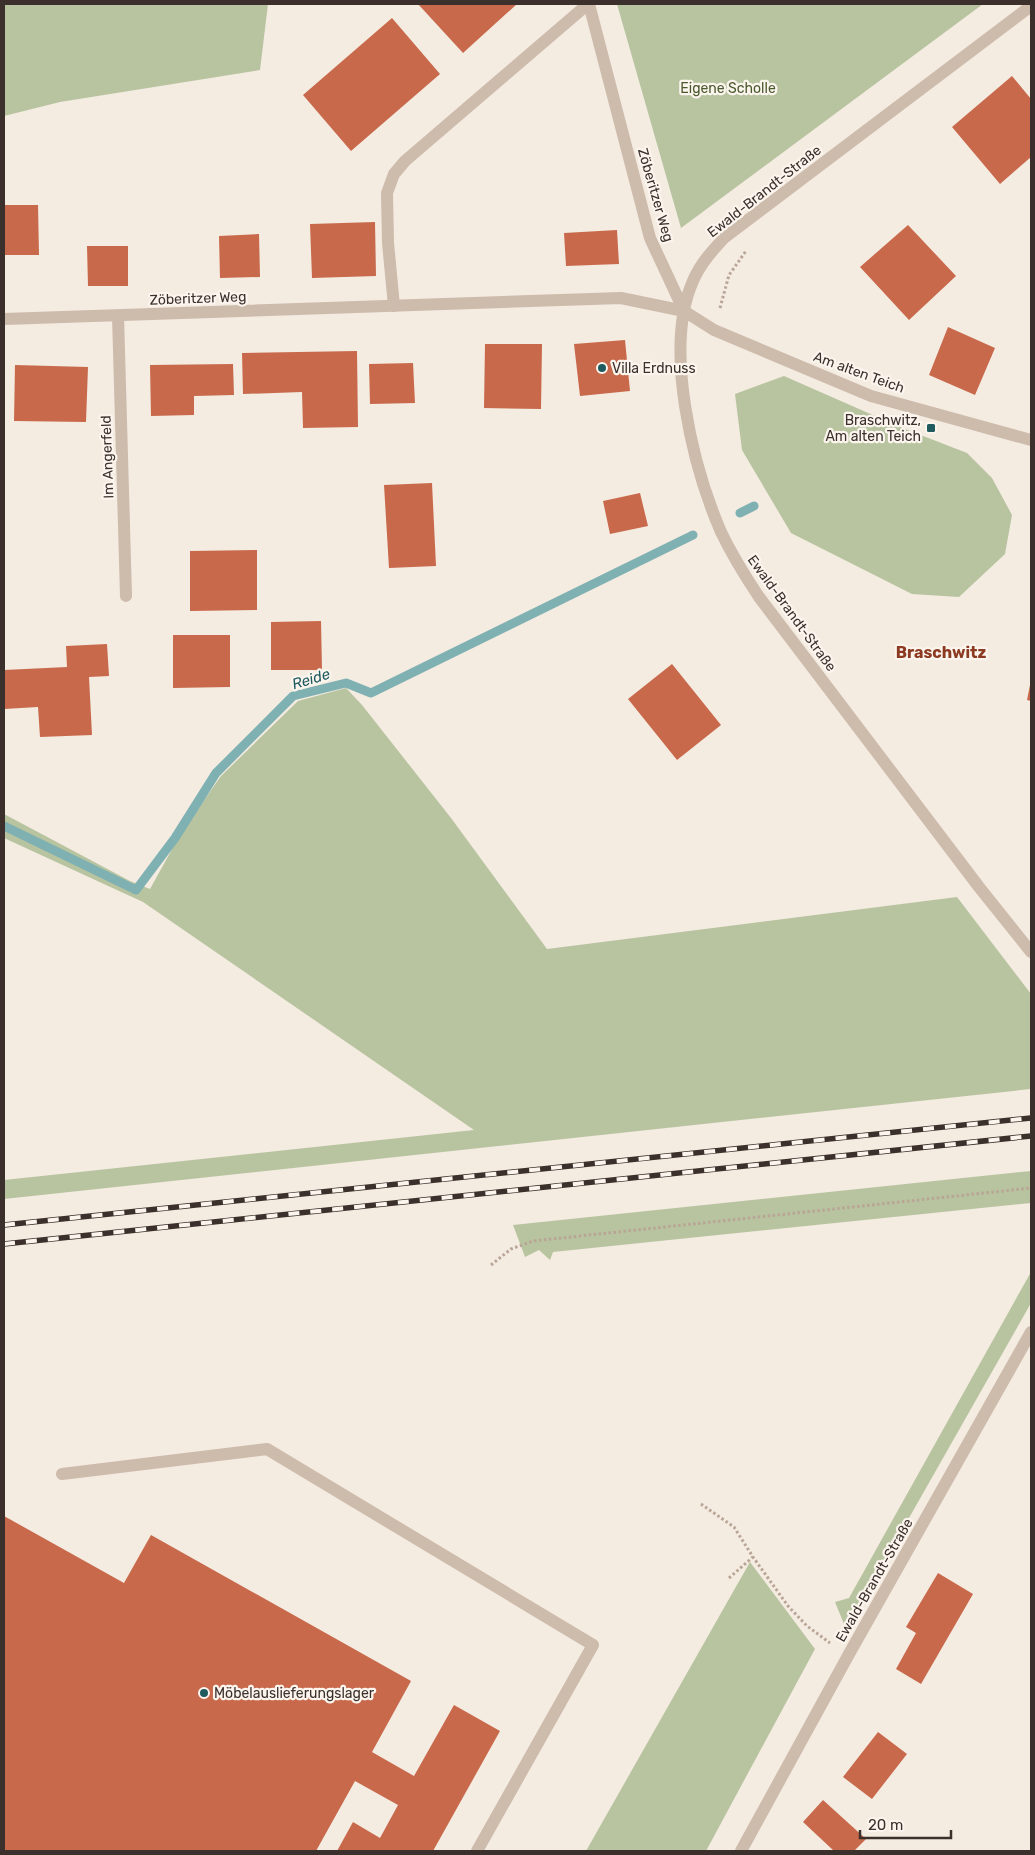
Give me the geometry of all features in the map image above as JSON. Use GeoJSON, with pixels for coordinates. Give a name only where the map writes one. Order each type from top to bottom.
{"type":"FeatureCollection","features":[{"type":"Feature","properties":{"kind":"street","name":"Zöberitzer Weg"},"geometry":{"type":"LineString","coordinates":[[394,306],[388,243],[387,193],[394,174],[405,161],[588,4],[650,238],[684,311]]}},
{"type":"Feature","properties":{"kind":"street","name":"Ewald-Brandt-Straße"},"geometry":{"type":"LineString","coordinates":[[1031,6],[724,238],[708,256],[692,281],[684,311],[679,362],[695,455],[708,499],[739,567],[765,605],[961,864],[1031,952]]}},
{"type":"Feature","properties":{"kind":"street","name":"Zöberitzer Weg"},"geometry":{"type":"LineString","coordinates":[[4,319],[620,298],[684,311]]}},
{"type":"Feature","properties":{"kind":"street","name":"Am alten Teich"},"geometry":{"type":"LineString","coordinates":[[684,311],[714,330],[872,396],[1031,440]]}},
{"type":"Feature","properties":{"kind":"street","name":"Im Angerfeld"},"geometry":{"type":"LineString","coordinates":[[118,316],[126,596]]}},
{"type":"Feature","properties":{"kind":"street","name":"Ewald-Brandt-Straße"},"geometry":{"type":"LineString","coordinates":[[743,1847],[849,1654],[1031,1332]]}},
{"type":"Feature","properties":{"kind":"street"},"geometry":{"type":"LineString","coordinates":[[62,1474],[267,1449],[593,1646],[477,1851]]}},
{"type":"Feature","properties":{"kind":"path"},"geometry":{"type":"LineString","coordinates":[[714,330],[729,275],[745,252],[752,246]]}},
{"type":"Feature","properties":{"kind":"path"},"geometry":{"type":"LineString","coordinates":[[491,1265],[511,1249],[533,1241],[1031,1188]]}},
{"type":"Feature","properties":{"kind":"path"},"geometry":{"type":"LineString","coordinates":[[701,1504],[734,1527],[788,1606],[807,1626],[821,1638],[849,1654]]}},
{"type":"Feature","properties":{"kind":"path"},"geometry":{"type":"LineString","coordinates":[[730,1578],[753,1557]]}},
{"type":"Feature","properties":{"kind":"green space"},"geometry":{"type":"Polygon","coordinates":[[[4,4],[268,4],[260,70],[60,102],[4,116],[4,4]]]}},
{"type":"Feature","properties":{"kind":"green space","name":"Eigene Scholle"},"geometry":{"type":"Polygon","coordinates":[[[617,4],[983,4],[681,228],[617,4]]]}},
{"type":"Feature","properties":{"kind":"green space"},"geometry":{"type":"Polygon","coordinates":[[[784,376],[900,427],[967,453],[992,478],[1012,515],[1005,554],[959,597],[912,594],[791,533],[742,450],[735,394],[784,376]]]}},
{"type":"Feature","properties":{"kind":"green space"},"geometry":{"type":"Polygon","coordinates":[[[346,688],[362,705],[451,818],[547,949],[957,897],[1031,994],[1031,1089],[4,1199],[4,1180],[474,1130],[143,902],[4,838],[4,814],[130,881],[150,889],[181,833],[221,776],[298,701],[346,688]]]}},
{"type":"Feature","properties":{"kind":"green space"},"geometry":{"type":"Polygon","coordinates":[[[1031,1171],[1031,1203],[553,1252],[550,1260],[539,1250],[525,1257],[513,1225],[1031,1171]]]}},
{"type":"Feature","properties":{"kind":"green space"},"geometry":{"type":"Polygon","coordinates":[[[1031,1272],[1031,1303],[846,1629],[835,1602],[849,1598],[1031,1272]]]}},
{"type":"Feature","properties":{"kind":"green space"},"geometry":{"type":"Polygon","coordinates":[[[750,1562],[815,1649],[706,1851],[586,1851],[750,1562]]]}},
{"type":"Feature","properties":{"kind":"building"},"geometry":{"type":"Polygon","coordinates":[[[418,4],[517,4],[463,53],[418,4]]]}},
{"type":"Feature","properties":{"kind":"building"},"geometry":{"type":"Polygon","coordinates":[[[392,18],[440,74],[351,151],[303,95],[392,18]]]}},
{"type":"Feature","properties":{"kind":"building"},"geometry":{"type":"Polygon","coordinates":[[[1012,76],[1031,99],[1031,157],[1000,184],[952,127],[1012,76]]]}},
{"type":"Feature","properties":{"kind":"building"},"geometry":{"type":"Polygon","coordinates":[[[4,205],[38,205],[39,255],[4,255],[4,205]]]}},
{"type":"Feature","properties":{"kind":"building"},"geometry":{"type":"Polygon","coordinates":[[[375,222],[376,276],[312,278],[310,224],[375,222]]]}},
{"type":"Feature","properties":{"kind":"building"},"geometry":{"type":"Polygon","coordinates":[[[908,225],[956,276],[909,320],[860,267],[908,225]]]}},
{"type":"Feature","properties":{"kind":"building"},"geometry":{"type":"Polygon","coordinates":[[[617,230],[619,264],[566,266],[564,233],[617,230]]]}},
{"type":"Feature","properties":{"kind":"building"},"geometry":{"type":"Polygon","coordinates":[[[259,234],[260,277],[220,278],[219,236],[259,234]]]}},
{"type":"Feature","properties":{"kind":"building"},"geometry":{"type":"Polygon","coordinates":[[[87,246],[128,246],[128,286],[88,286],[87,246]]]}},
{"type":"Feature","properties":{"kind":"building"},"geometry":{"type":"Polygon","coordinates":[[[948,327],[995,348],[975,395],[929,375],[948,327]]]}},
{"type":"Feature","properties":{"kind":"building","name":"Villa Erdnuss"},"geometry":{"type":"Polygon","coordinates":[[[625,340],[630,391],[580,396],[574,344],[625,340]]]}},
{"type":"Feature","properties":{"kind":"building"},"geometry":{"type":"Polygon","coordinates":[[[485,344],[542,344],[541,409],[484,408],[485,344]]]}},
{"type":"Feature","properties":{"kind":"building"},"geometry":{"type":"Polygon","coordinates":[[[357,351],[358,427],[303,428],[302,392],[243,394],[242,353],[357,351]]]}},
{"type":"Feature","properties":{"kind":"building"},"geometry":{"type":"Polygon","coordinates":[[[413,363],[415,403],[370,404],[369,364],[413,363]]]}},
{"type":"Feature","properties":{"kind":"building"},"geometry":{"type":"Polygon","coordinates":[[[233,364],[234,395],[194,396],[194,415],[151,416],[150,365],[233,364]]]}},
{"type":"Feature","properties":{"kind":"building"},"geometry":{"type":"Polygon","coordinates":[[[15,365],[88,367],[86,422],[14,421],[15,365]]]}},
{"type":"Feature","properties":{"kind":"building"},"geometry":{"type":"Polygon","coordinates":[[[432,483],[436,566],[389,568],[384,485],[432,483]]]}},
{"type":"Feature","properties":{"kind":"building"},"geometry":{"type":"Polygon","coordinates":[[[640,493],[648,526],[610,534],[603,501],[640,493]]]}},
{"type":"Feature","properties":{"kind":"building"},"geometry":{"type":"Polygon","coordinates":[[[257,550],[257,610],[190,611],[190,551],[257,550]]]}},
{"type":"Feature","properties":{"kind":"building"},"geometry":{"type":"Polygon","coordinates":[[[321,621],[322,670],[271,670],[271,622],[321,621]]]}},
{"type":"Feature","properties":{"kind":"building"},"geometry":{"type":"Polygon","coordinates":[[[173,635],[230,635],[230,687],[173,688],[173,635]]]}},
{"type":"Feature","properties":{"kind":"building"},"geometry":{"type":"Polygon","coordinates":[[[107,644],[109,676],[89,677],[92,735],[40,737],[38,707],[4,709],[4,670],[67,667],[66,646],[107,644]]]}},
{"type":"Feature","properties":{"kind":"building"},"geometry":{"type":"Polygon","coordinates":[[[672,664],[721,725],[677,760],[628,699],[672,664]]]}},
{"type":"Feature","properties":{"kind":"building"},"geometry":{"type":"Polygon","coordinates":[[[1031,685],[1031,701],[1027,700],[1031,685]]]}},
{"type":"Feature","properties":{"kind":"building","name":"Möbelauslieferungslager"},"geometry":{"type":"Polygon","coordinates":[[[4,1516],[124,1583],[151,1535],[411,1681],[372,1752],[414,1776],[454,1705],[500,1731],[433,1851],[337,1851],[353,1822],[380,1838],[398,1805],[355,1781],[316,1851],[4,1851],[4,1516]]]}},
{"type":"Feature","properties":{"kind":"building"},"geometry":{"type":"Polygon","coordinates":[[[938,1573],[973,1594],[921,1684],[896,1669],[916,1633],[906,1627],[938,1573]]]}},
{"type":"Feature","properties":{"kind":"building"},"geometry":{"type":"Polygon","coordinates":[[[878,1732],[907,1754],[872,1799],[843,1777],[878,1732]]]}},
{"type":"Feature","properties":{"kind":"building"},"geometry":{"type":"Polygon","coordinates":[[[823,1800],[866,1839],[854,1851],[834,1851],[803,1822],[823,1800]]]}},
{"type":"Feature","properties":{"kind":"waterway","name":"Reide"},"geometry":{"type":"LineString","coordinates":[[740,513],[754,506]]}},
{"type":"Feature","properties":{"kind":"waterway","name":"Reide"},"geometry":{"type":"LineString","coordinates":[[4,826],[136,890],[175,838],[216,773],[293,696],[346,683],[371,693],[693,535]]}},
{"type":"Feature","properties":{"kind":"railway"},"geometry":{"type":"LineString","coordinates":[[4,1225],[1031,1118]]}},
{"type":"Feature","properties":{"kind":"railway"},"geometry":{"type":"LineString","coordinates":[[4,1244],[1031,1136]]}},
{"type":"Feature","properties":{"kind":"place","name":"Villa Erdnuss"},"geometry":{"type":"Point","coordinates":[602,368]}},
{"type":"Feature","properties":{"kind":"place","name":"Braschwitz, Am alten Teich"},"geometry":{"type":"Point","coordinates":[931,428]}},
{"type":"Feature","properties":{"kind":"place","name":"Möbelauslieferungslager"},"geometry":{"type":"Point","coordinates":[204,1693]}},
{"type":"Feature","properties":{"kind":"district","name":"Braschwitz"},"geometry":{"type":"Point","coordinates":[941,652]}}]}
